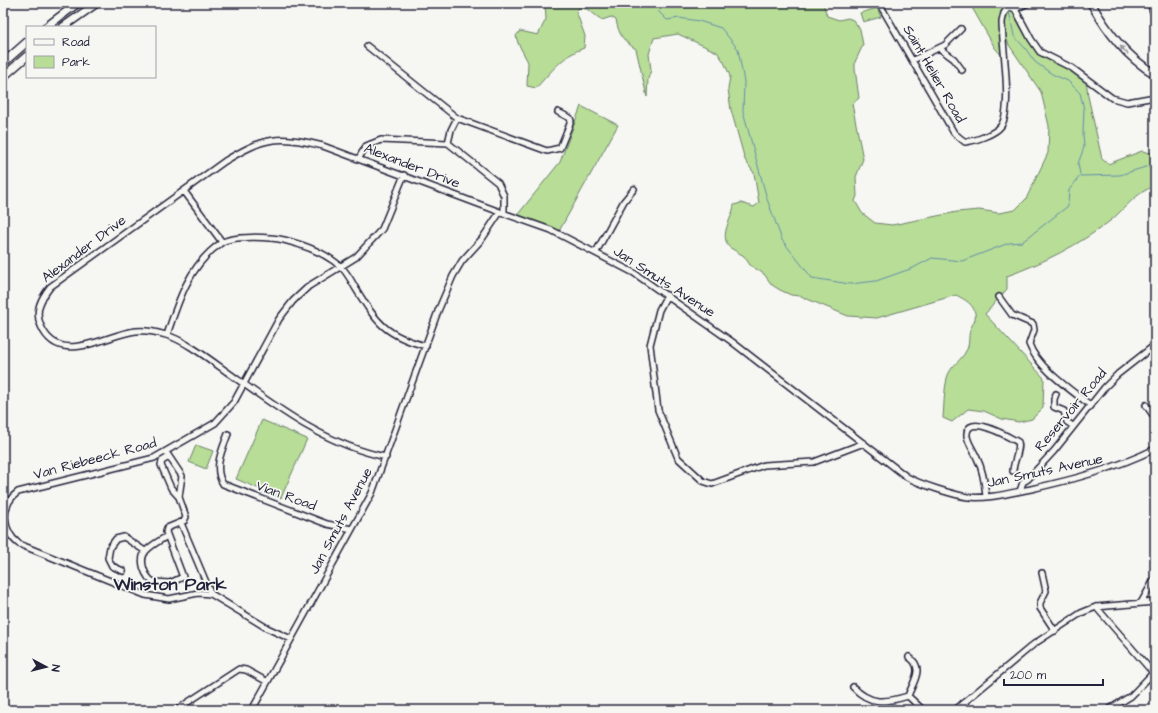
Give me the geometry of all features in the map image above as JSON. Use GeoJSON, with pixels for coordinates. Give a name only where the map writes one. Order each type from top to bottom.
{"type":"FeatureCollection","features":[{"type":"Feature","properties":{"kind":"highway"},"geometry":{"type":"LineString","coordinates":[[47,26],[78,3]]}},
{"type":"Feature","properties":{"kind":"highway"},"geometry":{"type":"LineString","coordinates":[[64,26],[97,3]]}},
{"type":"Feature","properties":{"kind":"highway"},"geometry":{"type":"LineString","coordinates":[[1091,3],[1115,40],[1130,56],[1155,74]]}},
{"type":"Feature","properties":{"kind":"highway"},"geometry":{"type":"LineString","coordinates":[[1151,3],[1155,14]]}},
{"type":"Feature","properties":{"kind":"highway"},"geometry":{"type":"LineString","coordinates":[[3,62],[26,43]]}},
{"type":"Feature","properties":{"kind":"highway"},"geometry":{"type":"LineString","coordinates":[[3,77],[26,57]]}},
{"type":"Feature","properties":{"kind":"street","name":"Saint Helier Road"},"geometry":{"type":"LineString","coordinates":[[879,3],[959,138],[969,142],[991,133],[1002,124],[1006,104],[1002,22],[1007,9],[1015,9]]}},
{"type":"Feature","properties":{"kind":"street"},"geometry":{"type":"LineString","coordinates":[[1028,3],[1015,9],[1040,52],[1072,68],[1112,98],[1127,102],[1155,97]]}},
{"type":"Feature","properties":{"kind":"street"},"geometry":{"type":"LineString","coordinates":[[913,60],[951,41],[961,29]]}},
{"type":"Feature","properties":{"kind":"street"},"geometry":{"type":"LineString","coordinates":[[367,46],[457,118],[547,151],[560,148],[571,121],[570,118],[558,112]]}},
{"type":"Feature","properties":{"kind":"street"},"geometry":{"type":"LineString","coordinates":[[939,48],[954,59],[962,70]]}},
{"type":"Feature","properties":{"kind":"street"},"geometry":{"type":"LineString","coordinates":[[448,143],[451,130],[457,118]]}},
{"type":"Feature","properties":{"kind":"street","name":"Alexander Drive"},"geometry":{"type":"LineString","coordinates":[[386,457],[365,452],[315,432],[190,347],[167,335],[136,331],[87,345],[68,346],[58,344],[49,337],[39,322],[39,305],[50,287],[225,161],[247,148],[284,138],[323,146],[359,158],[502,213]]}},
{"type":"Feature","properties":{"kind":"street"},"geometry":{"type":"LineString","coordinates":[[359,158],[366,146],[381,140],[448,143],[498,183],[504,196],[502,213]]}},
{"type":"Feature","properties":{"kind":"street","name":"Van Riebeeck Road"},"geometry":{"type":"LineString","coordinates":[[211,594],[198,593],[169,599],[145,595],[19,544],[8,533],[3,516],[9,500],[18,492],[142,461],[167,451],[215,423],[230,408],[279,319],[293,301],[309,286],[342,267],[365,249],[382,229],[388,219],[404,175]]}},
{"type":"Feature","properties":{"kind":"street"},"geometry":{"type":"LineString","coordinates":[[596,252],[624,201],[634,189]]}},
{"type":"Feature","properties":{"kind":"street"},"geometry":{"type":"LineString","coordinates":[[184,191],[222,242]]}},
{"type":"Feature","properties":{"kind":"street","name":"Jan Smuts Avenue"},"geometry":{"type":"LineString","coordinates":[[252,710],[266,681],[372,493],[446,291],[457,268],[502,213],[551,230],[634,273],[725,337],[912,480],[968,497],[986,497],[1020,491],[1105,471],[1155,449]]}},
{"type":"Feature","properties":{"kind":"street"},"geometry":{"type":"LineString","coordinates":[[167,335],[187,282],[202,259],[222,242],[255,237],[277,239],[317,251],[342,267],[374,317],[383,327],[403,339],[426,346]]}},
{"type":"Feature","properties":{"kind":"street"},"geometry":{"type":"LineString","coordinates":[[667,295],[659,310],[650,345],[658,410],[678,458],[702,481],[712,484],[764,465],[814,462],[864,443]]}},
{"type":"Feature","properties":{"kind":"street"},"geometry":{"type":"LineString","coordinates":[[999,297],[1012,316],[1033,324],[1034,330],[1029,344],[1041,362],[1090,405]]}},
{"type":"Feature","properties":{"kind":"street","name":"Reservoir Road"},"geometry":{"type":"LineString","coordinates":[[1020,491],[1023,482],[1028,479],[1118,374],[1155,345]]}},
{"type":"Feature","properties":{"kind":"street"},"geometry":{"type":"LineString","coordinates":[[1056,394],[1054,406],[1064,411],[1067,422],[1073,426]]}},
{"type":"Feature","properties":{"kind":"street"},"geometry":{"type":"LineString","coordinates":[[1146,405],[1155,418]]}},
{"type":"Feature","properties":{"kind":"street"},"geometry":{"type":"LineString","coordinates":[[986,497],[985,481],[979,462],[968,438],[968,432],[972,426],[977,425],[994,429],[1018,442],[1020,446],[1014,460],[1013,471]]}},
{"type":"Feature","properties":{"kind":"street","name":"Vian Road"},"geometry":{"type":"LineString","coordinates":[[228,434],[219,460],[219,474],[221,481],[227,487],[327,524],[352,529]]}},
{"type":"Feature","properties":{"kind":"street"},"geometry":{"type":"LineString","coordinates":[[167,451],[169,457],[182,476],[179,497]]}},
{"type":"Feature","properties":{"kind":"street"},"geometry":{"type":"LineString","coordinates":[[167,536],[145,551],[143,565],[146,576],[152,582],[170,583],[182,579],[183,574],[167,536],[167,528],[183,522],[186,517],[179,497],[172,488],[161,465],[162,460],[169,457]]}},
{"type":"Feature","properties":{"kind":"street"},"geometry":{"type":"LineString","coordinates":[[1028,479],[1031,480],[1033,488]]}},
{"type":"Feature","properties":{"kind":"street"},"geometry":{"type":"LineString","coordinates":[[183,522],[211,594],[267,628],[291,639]]}},
{"type":"Feature","properties":{"kind":"street"},"geometry":{"type":"LineString","coordinates":[[123,571],[112,566],[108,558],[110,548],[116,539],[124,537],[145,551]]}},
{"type":"Feature","properties":{"kind":"street"},"geometry":{"type":"LineString","coordinates":[[1042,573],[1046,591],[1040,603],[1040,608],[1055,631]]}},
{"type":"Feature","properties":{"kind":"street"},"geometry":{"type":"LineString","coordinates":[[1142,603],[1155,578]]}},
{"type":"Feature","properties":{"kind":"street"},"geometry":{"type":"LineString","coordinates":[[955,710],[1021,654],[1081,613],[1096,607],[1155,602]]}},
{"type":"Feature","properties":{"kind":"street"},"geometry":{"type":"LineString","coordinates":[[1103,615],[1111,606]]}},
{"type":"Feature","properties":{"kind":"street"},"geometry":{"type":"LineString","coordinates":[[1096,607],[1154,674],[1131,696],[1108,710]]}},
{"type":"Feature","properties":{"kind":"street"},"geometry":{"type":"LineString","coordinates":[[908,696],[917,670],[915,663],[909,657]]}},
{"type":"Feature","properties":{"kind":"street"},"geometry":{"type":"LineString","coordinates":[[176,710],[239,669],[246,670],[266,681]]}},
{"type":"Feature","properties":{"kind":"street"},"geometry":{"type":"LineString","coordinates":[[853,687],[859,693],[876,702],[908,696]]}},
{"type":"Feature","properties":{"kind":"street"},"geometry":{"type":"LineString","coordinates":[[908,696],[923,710]]}},
{"type":"Feature","properties":{"kind":"street"},"geometry":{"type":"LineString","coordinates":[[963,703],[971,710]]}},
{"type":"Feature","properties":{"kind":"green space"},"geometry":{"type":"Polygon","coordinates":[[[545,3],[823,3],[827,16],[839,20],[848,18],[853,20],[860,29],[863,45],[855,62],[859,98],[852,104],[863,159],[856,177],[857,196],[855,201],[862,213],[875,223],[892,225],[957,212],[979,210],[999,213],[1015,210],[1026,199],[1048,153],[1049,126],[1041,92],[1009,45],[1003,31],[1003,57],[995,48],[970,4],[961,8],[958,3],[1012,3],[1037,49],[1086,78],[1088,96],[1102,159],[1108,164],[1142,151],[1150,153],[1155,152],[1155,186],[1142,192],[1110,221],[1073,246],[1007,276],[1007,289],[985,314],[1044,378],[1043,408],[1032,419],[1019,422],[1002,419],[984,411],[968,409],[952,422],[943,418],[948,374],[964,355],[967,349],[970,330],[975,319],[973,307],[967,301],[956,295],[877,318],[848,316],[800,296],[791,295],[780,290],[772,285],[764,274],[750,265],[744,256],[729,247],[725,237],[734,205],[741,203],[754,207],[759,203],[754,173],[745,160],[731,110],[728,89],[730,76],[724,62],[717,52],[678,34],[654,38],[649,54],[651,70],[648,79],[647,97],[636,49],[622,37],[616,20],[611,17],[602,20],[587,9],[579,8],[576,11],[585,36],[584,48],[570,55],[552,70],[536,88],[527,86],[528,62],[516,36],[520,31],[538,35],[546,19],[545,3]]]}},
{"type":"Feature","properties":{"kind":"green space"},"geometry":{"type":"Polygon","coordinates":[[[877,8],[881,17],[863,22],[860,13],[877,8]]]}},
{"type":"Feature","properties":{"kind":"green space"},"geometry":{"type":"Polygon","coordinates":[[[581,106],[618,125],[558,233],[515,218],[560,162],[581,106]]]}},
{"type":"Feature","properties":{"kind":"green space"},"geometry":{"type":"Polygon","coordinates":[[[262,420],[307,439],[281,498],[236,479],[262,420]]]}},
{"type":"Feature","properties":{"kind":"green space"},"geometry":{"type":"Polygon","coordinates":[[[196,445],[213,451],[206,469],[189,462],[196,445]]]}},
{"type":"Feature","properties":{"kind":"waterway"},"geometry":{"type":"LineString","coordinates":[[650,3],[667,20],[679,18],[699,21],[721,28],[738,49],[744,82],[743,111],[767,199],[782,240],[812,278],[850,284],[876,281],[913,268],[932,258],[962,261],[1009,243],[1022,242],[1068,206],[1069,190],[1080,176],[1120,175],[1155,164]]}},
{"type":"Feature","properties":{"kind":"waterway"},"geometry":{"type":"LineString","coordinates":[[1009,11],[1014,36],[1035,62],[1052,74],[1068,81],[1080,93],[1084,109],[1084,147],[1078,164],[1080,174]]}},
{"type":"Feature","properties":{"kind":"district","name":"Winston Park"},"geometry":{"type":"Point","coordinates":[170,584]}}]}
